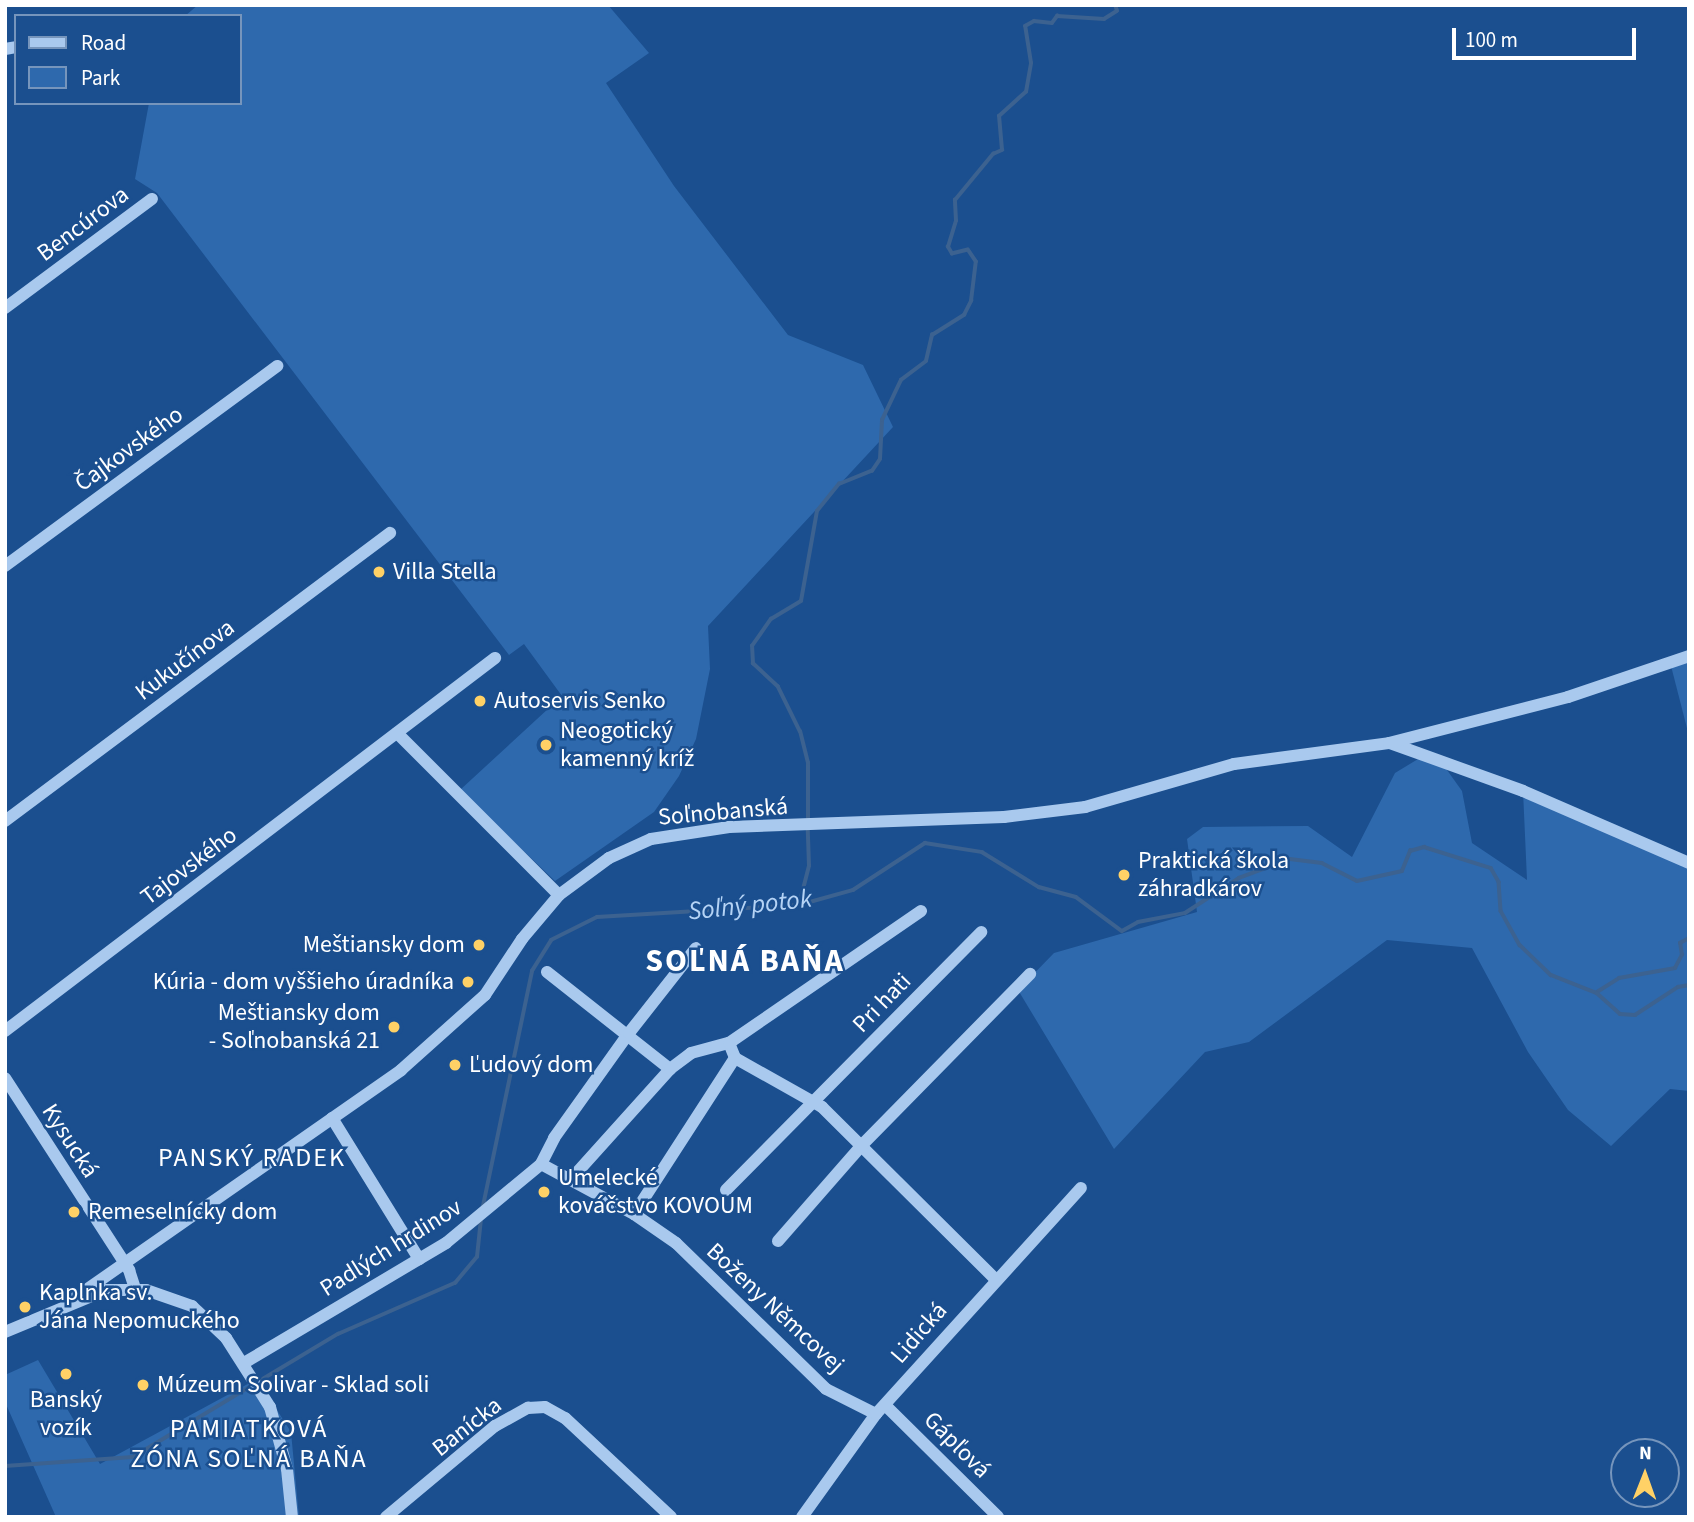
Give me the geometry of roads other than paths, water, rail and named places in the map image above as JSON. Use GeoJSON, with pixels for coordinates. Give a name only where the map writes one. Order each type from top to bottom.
{"type":"FeatureCollection","features":[{"type":"Feature","properties":{"kind":"street","name":"Bencúrova"},"geometry":{"type":"LineString","coordinates":[[5,308],[152,199]]}},
{"type":"Feature","properties":{"kind":"street","name":"Čajkovského"},"geometry":{"type":"LineString","coordinates":[[5,566],[277,366]]}},
{"type":"Feature","properties":{"kind":"street","name":"Kukučínova"},"geometry":{"type":"LineString","coordinates":[[5,821],[390,533]]}},
{"type":"Feature","properties":{"kind":"street","name":"Soľnobanská"},"geometry":{"type":"LineString","coordinates":[[66,1304],[120,1262],[401,1070],[485,995],[522,939],[559,895],[610,858],[666,834],[1004,817],[1085,807],[1221,767],[1389,743],[1568,697],[1689,656]]}},
{"type":"Feature","properties":{"kind":"street","name":"Tajovského"},"geometry":{"type":"LineString","coordinates":[[5,1031],[495,659]]}},
{"type":"Feature","properties":{"kind":"street"},"geometry":{"type":"LineString","coordinates":[[397,733],[559,895]]}},
{"type":"Feature","properties":{"kind":"street"},"geometry":{"type":"LineString","coordinates":[[1389,743],[1512,787],[1689,863]]}},
{"type":"Feature","properties":{"kind":"street","name":"Pri hati"},"geometry":{"type":"LineString","coordinates":[[572,1178],[670,1069],[691,1053],[729,1043],[921,911]]}},
{"type":"Feature","properties":{"kind":"street","name":"Pri hati"},"geometry":{"type":"LineString","coordinates":[[726,1190],[981,932]]}},
{"type":"Feature","properties":{"kind":"street","name":"Padlých hrdinov"},"geometry":{"type":"LineString","coordinates":[[247,1368],[477,1219],[541,1164],[554,1138],[629,1033],[696,948]]}},
{"type":"Feature","properties":{"kind":"street"},"geometry":{"type":"LineString","coordinates":[[547,972],[629,1033],[670,1069]]}},
{"type":"Feature","properties":{"kind":"street"},"geometry":{"type":"LineString","coordinates":[[778,1241],[862,1145],[1030,974]]}},
{"type":"Feature","properties":{"kind":"street"},"geometry":{"type":"LineString","coordinates":[[729,1043],[735,1058],[813,1104],[862,1145],[995,1279]]}},
{"type":"Feature","properties":{"kind":"street"},"geometry":{"type":"LineString","coordinates":[[634,1214],[735,1058]]}},
{"type":"Feature","properties":{"kind":"street","name":"Kysucká"},"geometry":{"type":"LineString","coordinates":[[5,1078],[120,1262]]}},
{"type":"Feature","properties":{"kind":"street"},"geometry":{"type":"LineString","coordinates":[[332,1118],[419,1259]]}},
{"type":"Feature","properties":{"kind":"street","name":"Boženy Němcovej"},"geometry":{"type":"LineString","coordinates":[[541,1164],[572,1178],[634,1214],[676,1243],[826,1389],[881,1410]]}},
{"type":"Feature","properties":{"kind":"street","name":"Lidická"},"geometry":{"type":"LineString","coordinates":[[802,1517],[881,1410],[995,1279],[1081,1188]]}},
{"type":"Feature","properties":{"kind":"street"},"geometry":{"type":"LineString","coordinates":[[120,1262],[128,1289]]}},
{"type":"Feature","properties":{"kind":"street"},"geometry":{"type":"LineString","coordinates":[[5,1332],[66,1304],[128,1289],[192,1306],[210,1320],[247,1368],[268,1403],[287,1469],[292,1517]]}},
{"type":"Feature","properties":{"kind":"street","name":"Banícka"},"geometry":{"type":"LineString","coordinates":[[386,1517],[495,1426],[528,1408],[545,1407],[565,1418],[671,1517]]}},
{"type":"Feature","properties":{"kind":"street","name":"Gápľová"},"geometry":{"type":"LineString","coordinates":[[881,1410],[998,1517]]}},
{"type":"Feature","properties":{"kind":"waterway"},"geometry":{"type":"LineString","coordinates":[[808,820],[808,763],[800,732],[778,687],[753,664],[752,646],[771,619],[801,601],[817,511],[839,484],[872,471],[880,459],[882,420],[901,380],[926,361],[932,335],[964,315],[971,301],[976,262],[968,250],[952,254],[948,247],[956,221],[955,200],[993,154],[1002,150],[999,116],[1026,92],[1031,63],[1025,26],[1034,21],[1052,23],[1057,16],[1104,19],[1117,11],[1115,5]]}},
{"type":"Feature","properties":{"kind":"waterway"},"geometry":{"type":"LineString","coordinates":[[799,905],[809,866],[808,828]]}},
{"type":"Feature","properties":{"kind":"waterway","name":"Soľný potok"},"geometry":{"type":"LineString","coordinates":[[483,1206],[532,971],[551,940],[597,917],[799,905],[853,890],[925,843],[982,852],[1039,887],[1076,897],[1122,931],[1138,922],[1185,913],[1239,878],[1290,859],[1322,863],[1357,881],[1402,871],[1410,851],[1424,847],[1491,868],[1499,882],[1501,911],[1520,945],[1551,975],[1597,993],[1620,1014],[1635,1015],[1678,987],[1689,985]]}},
{"type":"Feature","properties":{"kind":"waterway"},"geometry":{"type":"LineString","coordinates":[[1597,992],[1619,978],[1675,968],[1682,955],[1680,943],[1689,938]]}},
{"type":"Feature","properties":{"kind":"waterway","name":"Soľný potok"},"geometry":{"type":"LineString","coordinates":[[5,1466],[133,1457],[338,1334],[455,1283],[477,1257],[481,1221]]}},
{"type":"Feature","properties":{"kind":"place","name":"Villa Stella"},"geometry":{"type":"Point","coordinates":[379,572]}},
{"type":"Feature","properties":{"kind":"place","name":"Autoservis Senko"},"geometry":{"type":"Point","coordinates":[480,701]}},
{"type":"Feature","properties":{"kind":"place","name":"Neogotický kamenný kríž"},"geometry":{"type":"Point","coordinates":[546,745]}},
{"type":"Feature","properties":{"kind":"place","name":"Praktická škola záhradkárov"},"geometry":{"type":"Point","coordinates":[1124,875]}},
{"type":"Feature","properties":{"kind":"place","name":"Meštiansky dom"},"geometry":{"type":"Point","coordinates":[479,945]}},
{"type":"Feature","properties":{"kind":"place","name":"Kúria - dom vyššieho úradníka"},"geometry":{"type":"Point","coordinates":[468,982]}},
{"type":"Feature","properties":{"kind":"place","name":"Meštiansky dom - Soľnobanská 21"},"geometry":{"type":"Point","coordinates":[394,1027]}},
{"type":"Feature","properties":{"kind":"place","name":"Ľudový dom"},"geometry":{"type":"Point","coordinates":[455,1065]}},
{"type":"Feature","properties":{"kind":"place","name":"Umelecké kováčstvo KOVOUM"},"geometry":{"type":"Point","coordinates":[544,1192]}},
{"type":"Feature","properties":{"kind":"place","name":"Remeselnícky dom"},"geometry":{"type":"Point","coordinates":[74,1212]}},
{"type":"Feature","properties":{"kind":"place","name":"Kaplnka sv. Jána Nepomuckého"},"geometry":{"type":"Point","coordinates":[25,1307]}},
{"type":"Feature","properties":{"kind":"place","name":"Banský vozík"},"geometry":{"type":"Point","coordinates":[66,1374]}},
{"type":"Feature","properties":{"kind":"place","name":"Múzeum Solivar - Sklad soli"},"geometry":{"type":"Point","coordinates":[143,1385]}},
{"type":"Feature","properties":{"kind":"district","name":"SOĽNÁ BAŇA"},"geometry":{"type":"Point","coordinates":[745,961]}},
{"type":"Feature","properties":{"kind":"district","name":"PANSKÝ RADEK"},"geometry":{"type":"Point","coordinates":[252,1158]}},
{"type":"Feature","properties":{"kind":"district","name":"PAMIATKOVÁ ZÓNA SOĽNÁ BAŇA"},"geometry":{"type":"Point","coordinates":[249,1444]}}]}
